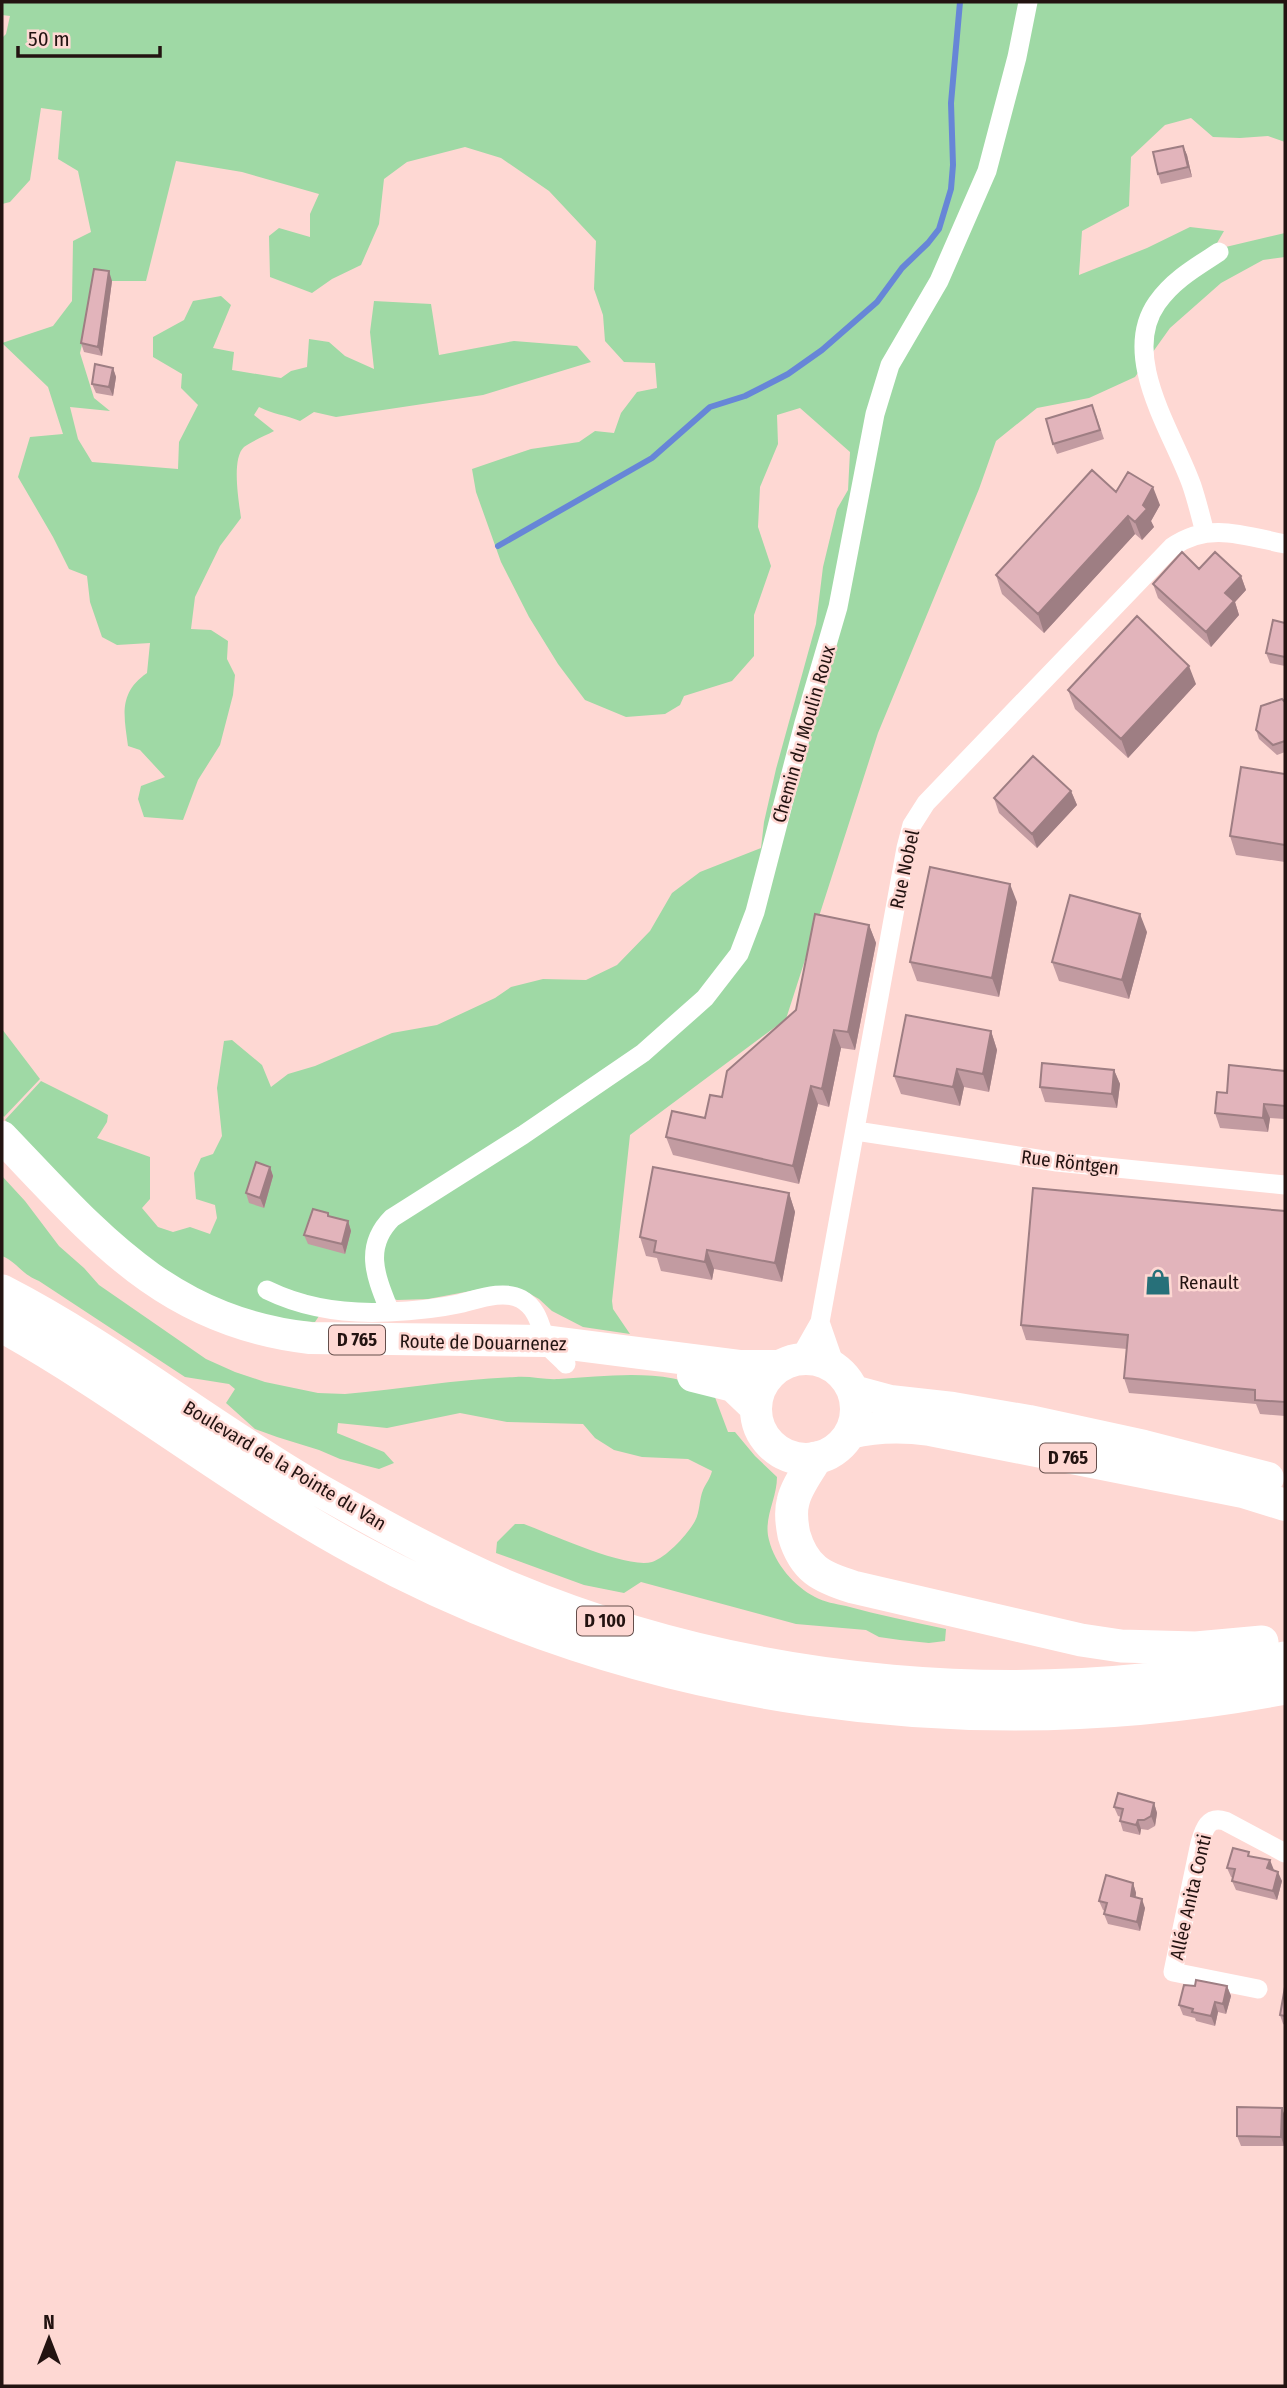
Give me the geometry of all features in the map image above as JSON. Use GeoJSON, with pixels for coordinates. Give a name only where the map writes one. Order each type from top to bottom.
{"type":"FeatureCollection","features":[{"type":"Feature","properties":{"kind":"highway","name":"Boulevard de la Pointe du Van"},"geometry":{"type":"LineString","coordinates":[[2,1292],[51,1317],[315,1487],[383,1526],[454,1563],[509,1587],[643,1634],[724,1655],[841,1675],[1013,1687],[1125,1681],[1230,1669],[1285,1658]]}},
{"type":"Feature","properties":{"kind":"highway","name":"Boulevard de la Pointe du Van"},"geometry":{"type":"LineString","coordinates":[[2,1326],[59,1360],[291,1512],[359,1552],[477,1607],[582,1647],[737,1688],[883,1709],[1046,1715],[1099,1712],[1255,1694],[1285,1688]]}},
{"type":"Feature","properties":{"kind":"highway"},"geometry":{"type":"LineString","coordinates":[[816,1458],[798,1487],[793,1502],[793,1531],[807,1563],[832,1580],[1062,1636],[1121,1646],[1196,1648],[1285,1640]]}},
{"type":"Feature","properties":{"kind":"main road","name":"Route de Douarnenez"},"geometry":{"type":"LineString","coordinates":[[2,1137],[123,1259],[179,1297],[229,1321],[282,1335],[310,1338],[545,1340],[741,1366],[790,1362]]}},
{"type":"Feature","properties":{"kind":"main road","name":"Route de Douarnenez"},"geometry":{"type":"LineString","coordinates":[[2,1160],[69,1231],[120,1277],[162,1307],[188,1321],[264,1349],[309,1355],[473,1356],[666,1372],[710,1379],[733,1386],[755,1407]]}},
{"type":"Feature","properties":{"kind":"main road"},"geometry":{"type":"LineString","coordinates":[[812,1359],[845,1380],[856,1405],[855,1420],[850,1433],[836,1450],[816,1458],[801,1459],[786,1455],[773,1447],[760,1429],[755,1407],[767,1376],[790,1362],[812,1359]]}},
{"type":"Feature","properties":{"kind":"main road","name":"D 765"},"geometry":{"type":"LineString","coordinates":[[845,1380],[891,1401],[953,1408],[1098,1436],[1228,1466],[1285,1485]]}},
{"type":"Feature","properties":{"kind":"main road","name":"D 765"},"geometry":{"type":"LineString","coordinates":[[850,1433],[900,1426],[930,1430],[1243,1492],[1285,1505]]}},
{"type":"Feature","properties":{"kind":"street","name":"Chemin du Moulin Roux"},"geometry":{"type":"LineString","coordinates":[[390,1312],[375,1270],[374,1252],[382,1227],[643,1053],[705,998],[739,954],[755,912],[804,723],[838,607],[882,387],[890,365],[939,281],[987,171],[1017,57],[1028,2]]}},
{"type":"Feature","properties":{"kind":"street"},"geometry":{"type":"LineString","coordinates":[[1205,533],[1192,486],[1149,381],[1144,354],[1146,331],[1156,305],[1181,276],[1219,252]]}},
{"type":"Feature","properties":{"kind":"street","name":"Rue Nobel"},"geometry":{"type":"LineString","coordinates":[[790,1362],[820,1322],[906,848],[917,815],[1172,547],[1185,538],[1205,533],[1238,534],[1285,544]]}},
{"type":"Feature","properties":{"kind":"street","name":"Rue Röntgen"},"geometry":{"type":"LineString","coordinates":[[856,1131],[1057,1162],[1285,1185]]}},
{"type":"Feature","properties":{"kind":"street"},"geometry":{"type":"LineString","coordinates":[[267,1290],[287,1300],[357,1313],[457,1304],[488,1297],[516,1297],[528,1304],[543,1328],[545,1340],[566,1364]]}},
{"type":"Feature","properties":{"kind":"street","name":"Rue Nobel"},"geometry":{"type":"LineString","coordinates":[[820,1322],[845,1380]]}},
{"type":"Feature","properties":{"kind":"street","name":"Allée Anita Conti"},"geometry":{"type":"LineString","coordinates":[[1258,1989],[1173,1972],[1188,1894],[1204,1829],[1215,1819],[1225,1821],[1285,1853]]}},
{"type":"Feature","properties":{"kind":"green space"},"geometry":{"type":"Polygon","coordinates":[[[2,2],[1285,2],[1285,142],[1268,136],[1213,137],[1191,118],[1165,125],[1131,157],[1129,206],[1082,231],[1079,275],[1147,248],[1190,227],[1224,231],[1213,250],[1285,233],[1285,257],[1263,260],[1221,283],[1170,328],[1135,377],[1089,398],[1037,408],[996,441],[979,489],[878,733],[786,1019],[630,1135],[612,1301],[613,1309],[630,1334],[583,1327],[552,1311],[525,1291],[492,1287],[428,1299],[397,1300],[388,1297],[373,1305],[327,1304],[315,1322],[286,1321],[244,1313],[186,1285],[121,1239],[5,1120],[41,1081],[108,1115],[107,1122],[97,1138],[150,1157],[150,1199],[142,1208],[158,1227],[173,1232],[190,1227],[210,1234],[217,1218],[215,1205],[196,1199],[194,1173],[201,1158],[213,1154],[222,1136],[217,1088],[224,1041],[232,1040],[262,1065],[271,1087],[288,1074],[315,1066],[392,1033],[437,1025],[495,998],[511,987],[543,979],[586,980],[617,965],[650,931],[672,893],[700,872],[761,848],[776,769],[816,624],[823,567],[837,509],[848,490],[850,452],[800,408],[777,415],[778,444],[760,487],[758,527],[771,566],[754,615],[754,656],[732,681],[684,696],[680,705],[665,714],[626,717],[585,700],[558,664],[529,617],[501,562],[476,492],[472,469],[531,449],[579,442],[595,431],[614,433],[621,413],[637,392],[657,388],[655,363],[624,362],[605,341],[603,315],[594,289],[596,241],[549,191],[501,158],[465,147],[407,162],[384,179],[379,224],[361,265],[332,279],[312,293],[270,277],[269,236],[279,228],[310,237],[310,214],[319,194],[242,172],[176,161],[146,281],[97,281],[80,353],[94,398],[110,411],[70,407],[78,439],[92,462],[178,469],[179,442],[198,405],[181,388],[182,374],[153,357],[153,337],[184,320],[193,301],[221,296],[231,305],[213,348],[234,352],[232,370],[281,378],[291,371],[307,367],[309,339],[329,342],[345,356],[374,369],[370,332],[374,301],[431,304],[439,355],[514,341],[577,346],[591,362],[483,395],[336,417],[314,412],[300,421],[259,407],[254,415],[274,431],[247,445],[240,453],[237,481],[241,518],[220,546],[195,597],[191,629],[211,630],[228,641],[227,659],[235,675],[233,695],[220,745],[198,780],[183,820],[144,817],[138,799],[141,786],[165,777],[140,750],[128,746],[125,706],[131,689],[147,673],[150,643],[117,645],[102,637],[90,602],[87,576],[69,569],[18,477],[30,437],[63,434],[48,387],[2,343],[53,326],[72,301],[73,241],[91,232],[78,171],[58,159],[62,111],[41,108],[30,180],[10,202],[2,204],[2,38],[6,34],[10,16],[2,15],[2,2]]]}},
{"type":"Feature","properties":{"kind":"green space"},"geometry":{"type":"Polygon","coordinates":[[[2,1029],[40,1079],[4,1117],[2,1114],[2,1029]]]}},
{"type":"Feature","properties":{"kind":"green space"},"geometry":{"type":"Polygon","coordinates":[[[2,1176],[59,1246],[99,1285],[206,1359],[265,1382],[318,1393],[345,1394],[495,1378],[554,1379],[638,1375],[676,1379],[713,1392],[728,1432],[735,1432],[777,1477],[769,1516],[769,1540],[781,1566],[793,1580],[807,1592],[826,1602],[946,1629],[945,1641],[929,1643],[900,1640],[879,1637],[866,1630],[796,1624],[641,1582],[624,1593],[584,1585],[496,1553],[497,1542],[515,1524],[524,1524],[607,1556],[640,1563],[652,1562],[670,1551],[695,1521],[703,1490],[712,1471],[688,1459],[642,1457],[614,1450],[595,1438],[583,1424],[507,1422],[460,1413],[387,1428],[338,1423],[337,1433],[384,1452],[394,1463],[379,1469],[340,1459],[255,1429],[226,1403],[235,1389],[229,1384],[185,1377],[2,1256],[2,1176]]]}},
{"type":"Feature","properties":{"kind":"building"},"geometry":{"type":"Polygon","coordinates":[[[1183,146],[1188,167],[1158,174],[1153,152],[1183,146]]]}},
{"type":"Feature","properties":{"kind":"building"},"geometry":{"type":"Polygon","coordinates":[[[94,269],[109,271],[98,347],[81,343],[94,269]]]}},
{"type":"Feature","properties":{"kind":"building"},"geometry":{"type":"Polygon","coordinates":[[[95,364],[113,368],[109,387],[92,384],[95,364]]]}},
{"type":"Feature","properties":{"kind":"building"},"geometry":{"type":"Polygon","coordinates":[[[1092,405],[1100,430],[1053,444],[1046,419],[1092,405]]]}},
{"type":"Feature","properties":{"kind":"building"},"geometry":{"type":"Polygon","coordinates":[[[1092,470],[1116,492],[1128,472],[1153,487],[1143,505],[1147,509],[1135,522],[1128,516],[1038,614],[996,575],[1092,470]]]}},
{"type":"Feature","properties":{"kind":"building"},"geometry":{"type":"Polygon","coordinates":[[[1182,552],[1199,569],[1215,552],[1241,576],[1225,593],[1234,601],[1206,632],[1153,584],[1182,552]]]}},
{"type":"Feature","properties":{"kind":"building"},"geometry":{"type":"Polygon","coordinates":[[[1137,616],[1189,666],[1121,739],[1068,690],[1137,616]]]}},
{"type":"Feature","properties":{"kind":"building"},"geometry":{"type":"Polygon","coordinates":[[[1273,620],[1285,623],[1285,657],[1266,653],[1273,620]]]}},
{"type":"Feature","properties":{"kind":"building"},"geometry":{"type":"Polygon","coordinates":[[[1282,699],[1285,702],[1285,741],[1273,745],[1256,730],[1261,706],[1282,699]]]}},
{"type":"Feature","properties":{"kind":"building"},"geometry":{"type":"Polygon","coordinates":[[[1033,756],[1071,791],[1032,834],[994,798],[1033,756]]]}},
{"type":"Feature","properties":{"kind":"building"},"geometry":{"type":"Polygon","coordinates":[[[1241,767],[1285,774],[1285,845],[1230,836],[1241,767]]]}},
{"type":"Feature","properties":{"kind":"building"},"geometry":{"type":"Polygon","coordinates":[[[930,867],[1010,884],[992,978],[910,962],[930,867]]]}},
{"type":"Feature","properties":{"kind":"building"},"geometry":{"type":"Polygon","coordinates":[[[1070,895],[1140,914],[1122,980],[1052,962],[1070,895]]]}},
{"type":"Feature","properties":{"kind":"building"},"geometry":{"type":"Polygon","coordinates":[[[815,914],[869,925],[848,1032],[834,1030],[822,1089],[811,1086],[793,1166],[666,1137],[672,1111],[705,1118],[710,1095],[722,1097],[727,1071],[796,1010],[815,914]]]}},
{"type":"Feature","properties":{"kind":"building"},"geometry":{"type":"Polygon","coordinates":[[[906,1015],[991,1031],[983,1074],[957,1069],[953,1087],[894,1076],[906,1015]]]}},
{"type":"Feature","properties":{"kind":"building"},"geometry":{"type":"Polygon","coordinates":[[[1042,1063],[1114,1070],[1112,1094],[1040,1087],[1042,1063]]]}},
{"type":"Feature","properties":{"kind":"building"},"geometry":{"type":"Polygon","coordinates":[[[1229,1065],[1285,1071],[1285,1106],[1264,1104],[1263,1118],[1215,1113],[1217,1092],[1227,1093],[1229,1065]]]}},
{"type":"Feature","properties":{"kind":"building"},"geometry":{"type":"Polygon","coordinates":[[[256,1162],[270,1167],[260,1198],[246,1193],[256,1162]]]}},
{"type":"Feature","properties":{"kind":"building"},"geometry":{"type":"Polygon","coordinates":[[[653,1167],[789,1193],[775,1263],[707,1250],[705,1262],[654,1252],[656,1241],[640,1237],[653,1167]]]}},
{"type":"Feature","properties":{"kind":"building","name":"Renault"},"geometry":{"type":"Polygon","coordinates":[[[1033,1188],[1285,1211],[1285,1402],[1255,1400],[1255,1390],[1124,1378],[1128,1335],[1021,1325],[1033,1188]]]}},
{"type":"Feature","properties":{"kind":"building"},"geometry":{"type":"Polygon","coordinates":[[[313,1209],[348,1221],[342,1244],[304,1235],[313,1209]]]}},
{"type":"Feature","properties":{"kind":"building"},"geometry":{"type":"Polygon","coordinates":[[[1118,1793],[1154,1803],[1151,1816],[1138,1820],[1136,1825],[1120,1821],[1123,1809],[1114,1807],[1118,1793]]]}},
{"type":"Feature","properties":{"kind":"building"},"geometry":{"type":"Polygon","coordinates":[[[1233,1848],[1249,1852],[1248,1856],[1270,1860],[1267,1868],[1278,1872],[1273,1891],[1232,1881],[1235,1869],[1227,1868],[1233,1848]]]}},
{"type":"Feature","properties":{"kind":"building"},"geometry":{"type":"Polygon","coordinates":[[[1106,1875],[1133,1883],[1131,1896],[1142,1899],[1137,1922],[1104,1914],[1107,1903],[1099,1901],[1106,1875]]]}},
{"type":"Feature","properties":{"kind":"building"},"geometry":{"type":"Polygon","coordinates":[[[1196,1980],[1227,1986],[1223,2004],[1215,2002],[1211,2016],[1192,2012],[1193,2009],[1179,2005],[1184,1985],[1195,1986],[1196,1980]]]}},
{"type":"Feature","properties":{"kind":"building"},"geometry":{"type":"Polygon","coordinates":[[[1285,1987],[1285,2016],[1280,2015],[1285,1987]]]}},
{"type":"Feature","properties":{"kind":"building"},"geometry":{"type":"Polygon","coordinates":[[[1237,2107],[1282,2108],[1281,2137],[1237,2136],[1237,2107]]]}},
{"type":"Feature","properties":{"kind":"waterway"},"geometry":{"type":"LineString","coordinates":[[498,546],[652,458],[710,407],[745,396],[788,374],[822,350],[877,302],[902,268],[928,243],[939,229],[951,189],[951,103],[960,2]]}},
{"type":"Feature","properties":{"kind":"place","name":"Renault"},"geometry":{"type":"Point","coordinates":[1158,1282]}}]}
